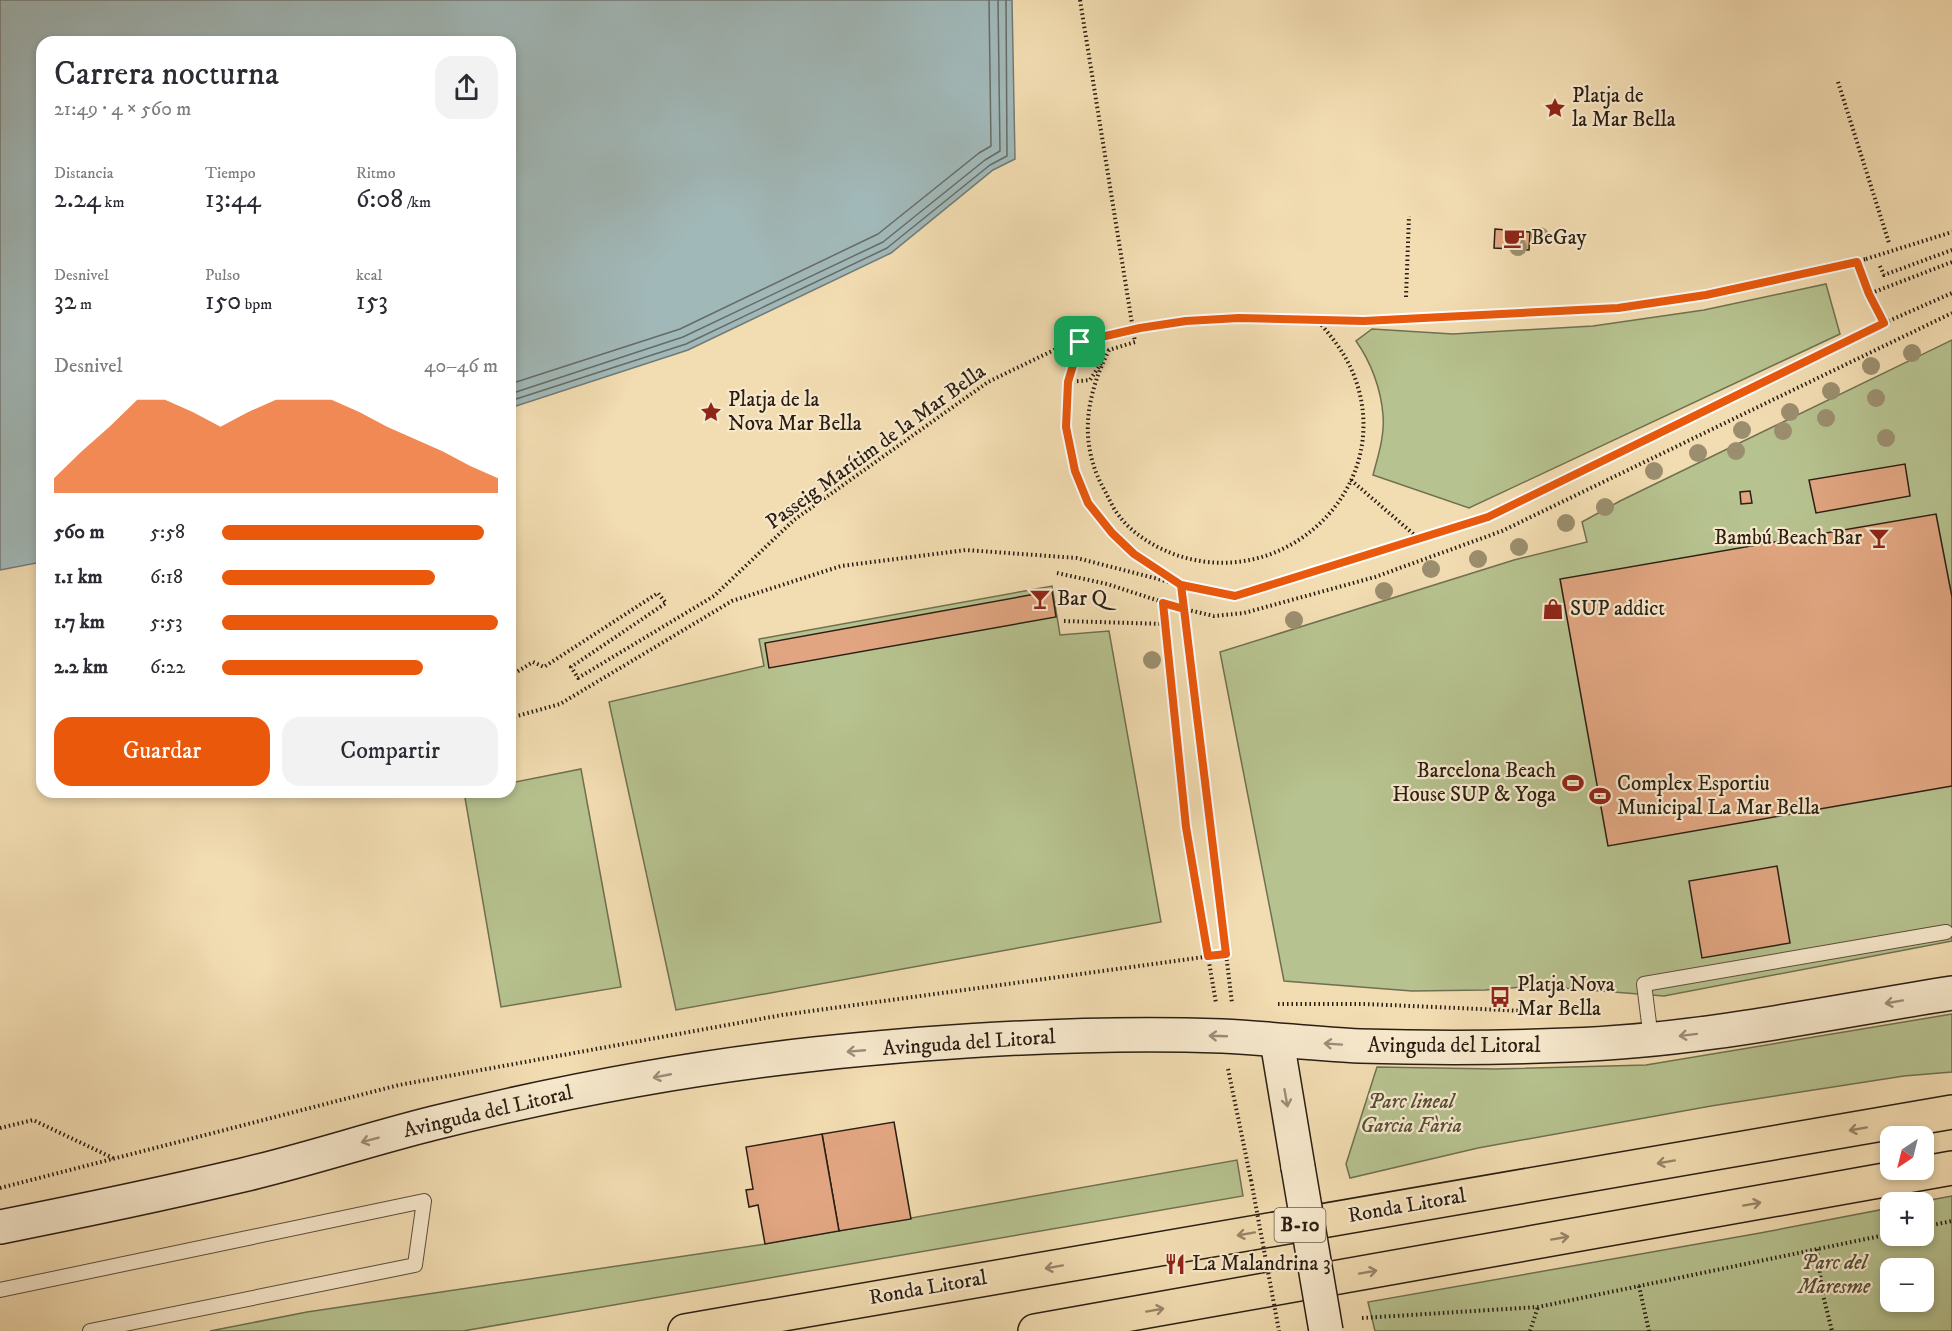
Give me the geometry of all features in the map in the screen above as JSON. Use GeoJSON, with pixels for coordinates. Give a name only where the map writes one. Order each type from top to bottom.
{"type":"FeatureCollection","features":[{"type":"Feature","properties":{"kind":"highway","name":"Ronda Litoral"},"geometry":{"type":"LineString","coordinates":[[685,1331],[1952,1112]]}},
{"type":"Feature","properties":{"kind":"highway"},"geometry":{"type":"LineString","coordinates":[[1035,1331],[1952,1168]]}},
{"type":"Feature","properties":{"kind":"main road","name":"Avinguda del Litoral"},"geometry":{"type":"LineString","coordinates":[[0,1227],[249,1174],[432,1124],[525,1102],[699,1068],[918,1045],[1061,1037],[1222,1036],[1360,1046],[1575,1045],[1690,1036],[1952,993]]}},
{"type":"Feature","properties":{"kind":"main road"},"geometry":{"type":"LineString","coordinates":[[1276,1041],[1326,1331]]}},
{"type":"Feature","properties":{"kind":"lane"},"geometry":{"type":"LineString","coordinates":[[1651,1039],[1644,984],[1946,932]]}},
{"type":"Feature","properties":{"kind":"lane"},"geometry":{"type":"LineString","coordinates":[[0,1290],[423,1201],[415,1265],[90,1331]]}},
{"type":"Feature","properties":{"kind":"path"},"geometry":{"type":"LineString","coordinates":[[1068,382],[1090,380],[1109,350],[1136,342],[1080,0]]}},
{"type":"Feature","properties":{"kind":"path"},"geometry":{"type":"LineString","coordinates":[[1838,82],[1889,243]]}},
{"type":"Feature","properties":{"kind":"path"},"geometry":{"type":"LineString","coordinates":[[1406,297],[1409,216]]}},
{"type":"Feature","properties":{"kind":"path"},"geometry":{"type":"LineString","coordinates":[[1318,321],[1364,321],[1618,308],[1706,295],[1857,262],[1952,232]]}},
{"type":"Feature","properties":{"kind":"path"},"geometry":{"type":"LineString","coordinates":[[1880,266],[1884,276],[1952,250]]}},
{"type":"Feature","properties":{"kind":"path"},"geometry":{"type":"LineString","coordinates":[[1857,262],[1869,294],[1884,323]]}},
{"type":"Feature","properties":{"kind":"path"},"geometry":{"type":"LineString","coordinates":[[1869,294],[1952,262]]}},
{"type":"Feature","properties":{"kind":"path"},"geometry":{"type":"LineString","coordinates":[[516,716],[560,704],[732,601],[841,566],[966,550],[1077,558],[1181,585],[1235,596],[1488,517],[1884,323],[1952,293]]}},
{"type":"Feature","properties":{"kind":"path"},"geometry":{"type":"LineString","coordinates":[[1057,573],[1107,584],[1163,603],[1214,616],[1244,613],[1375,577],[1502,531],[1952,313]]}},
{"type":"Feature","properties":{"kind":"path","name":"Passeig Marítim de la Mar Bella"},"geometry":{"type":"LineString","coordinates":[[516,672],[532,662],[544,667],[658,593],[666,603],[571,667],[578,678],[714,596],[794,520],[988,382],[1054,351],[1080,342],[1140,328],[1186,321],[1239,318],[1318,321]]}},
{"type":"Feature","properties":{"kind":"path"},"geometry":{"type":"LineString","coordinates":[[1109,350],[1090,397],[1087,415],[1090,450],[1102,486],[1120,518],[1156,546],[1182,557],[1218,563],[1246,561],[1273,554],[1305,537],[1319,525],[1332,511],[1351,480],[1357,464],[1362,438],[1360,395],[1344,355],[1318,321]]}},
{"type":"Feature","properties":{"kind":"path"},"geometry":{"type":"LineString","coordinates":[[1080,342],[1068,382],[1066,427],[1075,471],[1088,503],[1112,533],[1134,554],[1181,585],[1232,1004]]}},
{"type":"Feature","properties":{"kind":"path"},"geometry":{"type":"LineString","coordinates":[[1351,480],[1418,538]]}},
{"type":"Feature","properties":{"kind":"path"},"geometry":{"type":"LineString","coordinates":[[1163,603],[1186,827],[1217,1007]]}},
{"type":"Feature","properties":{"kind":"path"},"geometry":{"type":"LineString","coordinates":[[1064,621],[1166,624]]}},
{"type":"Feature","properties":{"kind":"path"},"geometry":{"type":"LineString","coordinates":[[1168,961],[1226,954]]}},
{"type":"Feature","properties":{"kind":"path","name":"Avinguda del Litoral"},"geometry":{"type":"LineString","coordinates":[[1277,1004],[1365,1004],[1536,1011]]}},
{"type":"Feature","properties":{"kind":"path"},"geometry":{"type":"LineString","coordinates":[[1226,1059],[1279,1331]]}},
{"type":"Feature","properties":{"kind":"path"},"geometry":{"type":"LineString","coordinates":[[0,1128],[33,1120],[114,1158],[0,1188]]}},
{"type":"Feature","properties":{"kind":"path"},"geometry":{"type":"LineString","coordinates":[[1934,1225],[1952,1221]]}},
{"type":"Feature","properties":{"kind":"path"},"geometry":{"type":"LineString","coordinates":[[1362,1318],[1538,1307],[1880,1236]]}},
{"type":"Feature","properties":{"kind":"path"},"geometry":{"type":"LineString","coordinates":[[1816,1249],[1821,1291],[1832,1331]]}},
{"type":"Feature","properties":{"kind":"path"},"geometry":{"type":"LineString","coordinates":[[1639,1286],[1649,1331]]}},
{"type":"Feature","properties":{"kind":"path"},"geometry":{"type":"LineString","coordinates":[[1530,1331],[1538,1307]]}},
{"type":"Feature","properties":{"kind":"green space"},"geometry":{"type":"Polygon","coordinates":[[[1826,284],[1840,334],[1469,508],[1373,475],[1382,438],[1382,405],[1374,376],[1356,341],[1372,329],[1453,334],[1593,326],[1704,310],[1826,284]]]}},
{"type":"Feature","properties":{"kind":"green space","name":"Complex Esportiu Municipal La Mar Bella"},"geometry":{"type":"Polygon","coordinates":[[[1952,340],[1952,941],[1664,996],[1536,986],[1485,990],[1412,991],[1284,981],[1220,652],[1514,560],[1587,542],[1582,522],[1620,501],[1952,340]]]}},
{"type":"Feature","properties":{"kind":"green space"},"geometry":{"type":"Polygon","coordinates":[[[1052,586],[1060,635],[1109,631],[1161,922],[676,1010],[609,702],[764,666],[759,639],[1052,586]]]}},
{"type":"Feature","properties":{"kind":"green space"},"geometry":{"type":"Polygon","coordinates":[[[581,769],[621,987],[501,1007],[465,798],[516,798],[516,782],[581,769]]]}},
{"type":"Feature","properties":{"kind":"green space","name":"Parc lineal Garcia Fària"},"geometry":{"type":"Polygon","coordinates":[[[1952,1014],[1952,1072],[1904,1076],[1711,1106],[1478,1148],[1350,1178],[1346,1164],[1377,1067],[1495,1069],[1646,1065],[1952,1014]]]}},
{"type":"Feature","properties":{"kind":"green space"},"geometry":{"type":"Polygon","coordinates":[[[1237,1160],[1243,1196],[463,1331],[210,1331],[307,1312],[765,1244],[1237,1160]]]}},
{"type":"Feature","properties":{"kind":"green space","name":"Parc del Maresme"},"geometry":{"type":"Polygon","coordinates":[[[1952,1196],[1952,1331],[1375,1331],[1368,1302],[1880,1210],[1880,1246],[1934,1246],[1934,1199],[1952,1196]]]}},
{"type":"Feature","properties":{"kind":"water"},"geometry":{"type":"Polygon","coordinates":[[[0,0],[1012,0],[1015,159],[993,170],[891,253],[688,350],[516,406],[516,36],[36,36],[36,563],[0,570],[0,0]]]}},
{"type":"Feature","properties":{"kind":"building"},"geometry":{"type":"Polygon","coordinates":[[[1495,229],[1530,232],[1529,250],[1494,248],[1495,229]]]}},
{"type":"Feature","properties":{"kind":"building"},"geometry":{"type":"Polygon","coordinates":[[[1905,464],[1910,496],[1816,513],[1809,480],[1905,464]]]}},
{"type":"Feature","properties":{"kind":"building"},"geometry":{"type":"Polygon","coordinates":[[[1750,491],[1752,503],[1741,504],[1740,492],[1750,491]]]}},
{"type":"Feature","properties":{"kind":"building"},"geometry":{"type":"Polygon","coordinates":[[[1936,514],[1952,597],[1952,786],[1608,846],[1560,579],[1936,514]]]}},
{"type":"Feature","properties":{"kind":"building"},"geometry":{"type":"Polygon","coordinates":[[[1052,591],[1056,617],[769,668],[765,643],[1052,591]]]}},
{"type":"Feature","properties":{"kind":"building"},"geometry":{"type":"Polygon","coordinates":[[[1777,866],[1790,943],[1702,958],[1689,881],[1777,866]]]}},
{"type":"Feature","properties":{"kind":"building"},"geometry":{"type":"Polygon","coordinates":[[[894,1122],[911,1219],[839,1231],[822,1134],[894,1122]]]}},
{"type":"Feature","properties":{"kind":"building"},"geometry":{"type":"Polygon","coordinates":[[[822,1134],[839,1231],[765,1244],[758,1205],[749,1207],[746,1190],[753,1189],[746,1147],[822,1134]]]}},
{"type":"Feature","properties":{"kind":"place","name":"Platja de la Mar Bella"},"geometry":{"type":"Point","coordinates":[1555,108]}},
{"type":"Feature","properties":{"kind":"place","name":"BeGay"},"geometry":{"type":"Point","coordinates":[1514,238]}},
{"type":"Feature","properties":{"kind":"place","name":"Platja de la Nova Mar Bella"},"geometry":{"type":"Point","coordinates":[711,412]}},
{"type":"Feature","properties":{"kind":"place","name":"Bambú Beach Bar"},"geometry":{"type":"Point","coordinates":[1879,538]}},
{"type":"Feature","properties":{"kind":"place","name":"Bar Q"},"geometry":{"type":"Point","coordinates":[1040,599]}},
{"type":"Feature","properties":{"kind":"place","name":"SUP addict"},"geometry":{"type":"Point","coordinates":[1553,609]}},
{"type":"Feature","properties":{"kind":"place","name":"Barcelona Beach House SUP & Yoga"},"geometry":{"type":"Point","coordinates":[1573,783]}},
{"type":"Feature","properties":{"kind":"place","name":"Complex Esportiu Municipal La Mar Bella"},"geometry":{"type":"Point","coordinates":[1600,796]}},
{"type":"Feature","properties":{"kind":"place","name":"Platja Nova Mar Bella"},"geometry":{"type":"Point","coordinates":[1500,997]}},
{"type":"Feature","properties":{"kind":"place","name":"La Malandrina 3"},"geometry":{"type":"Point","coordinates":[1175,1264]}},
{"type":"Feature","properties":{"kind":"route"},"geometry":{"type":"LineString","coordinates":[[1080,342],[1068,382],[1066,427],[1075,471],[1088,503],[1112,533],[1134,554],[1181,585],[1184,609],[1215,868],[1226,954],[1208,956],[1186,827],[1163,603],[1184,609],[1181,585],[1235,596],[1488,517],[1884,323],[1869,294],[1857,262],[1706,295],[1618,308],[1364,321],[1239,318],[1186,321],[1140,328],[1080,342]]}}]}
